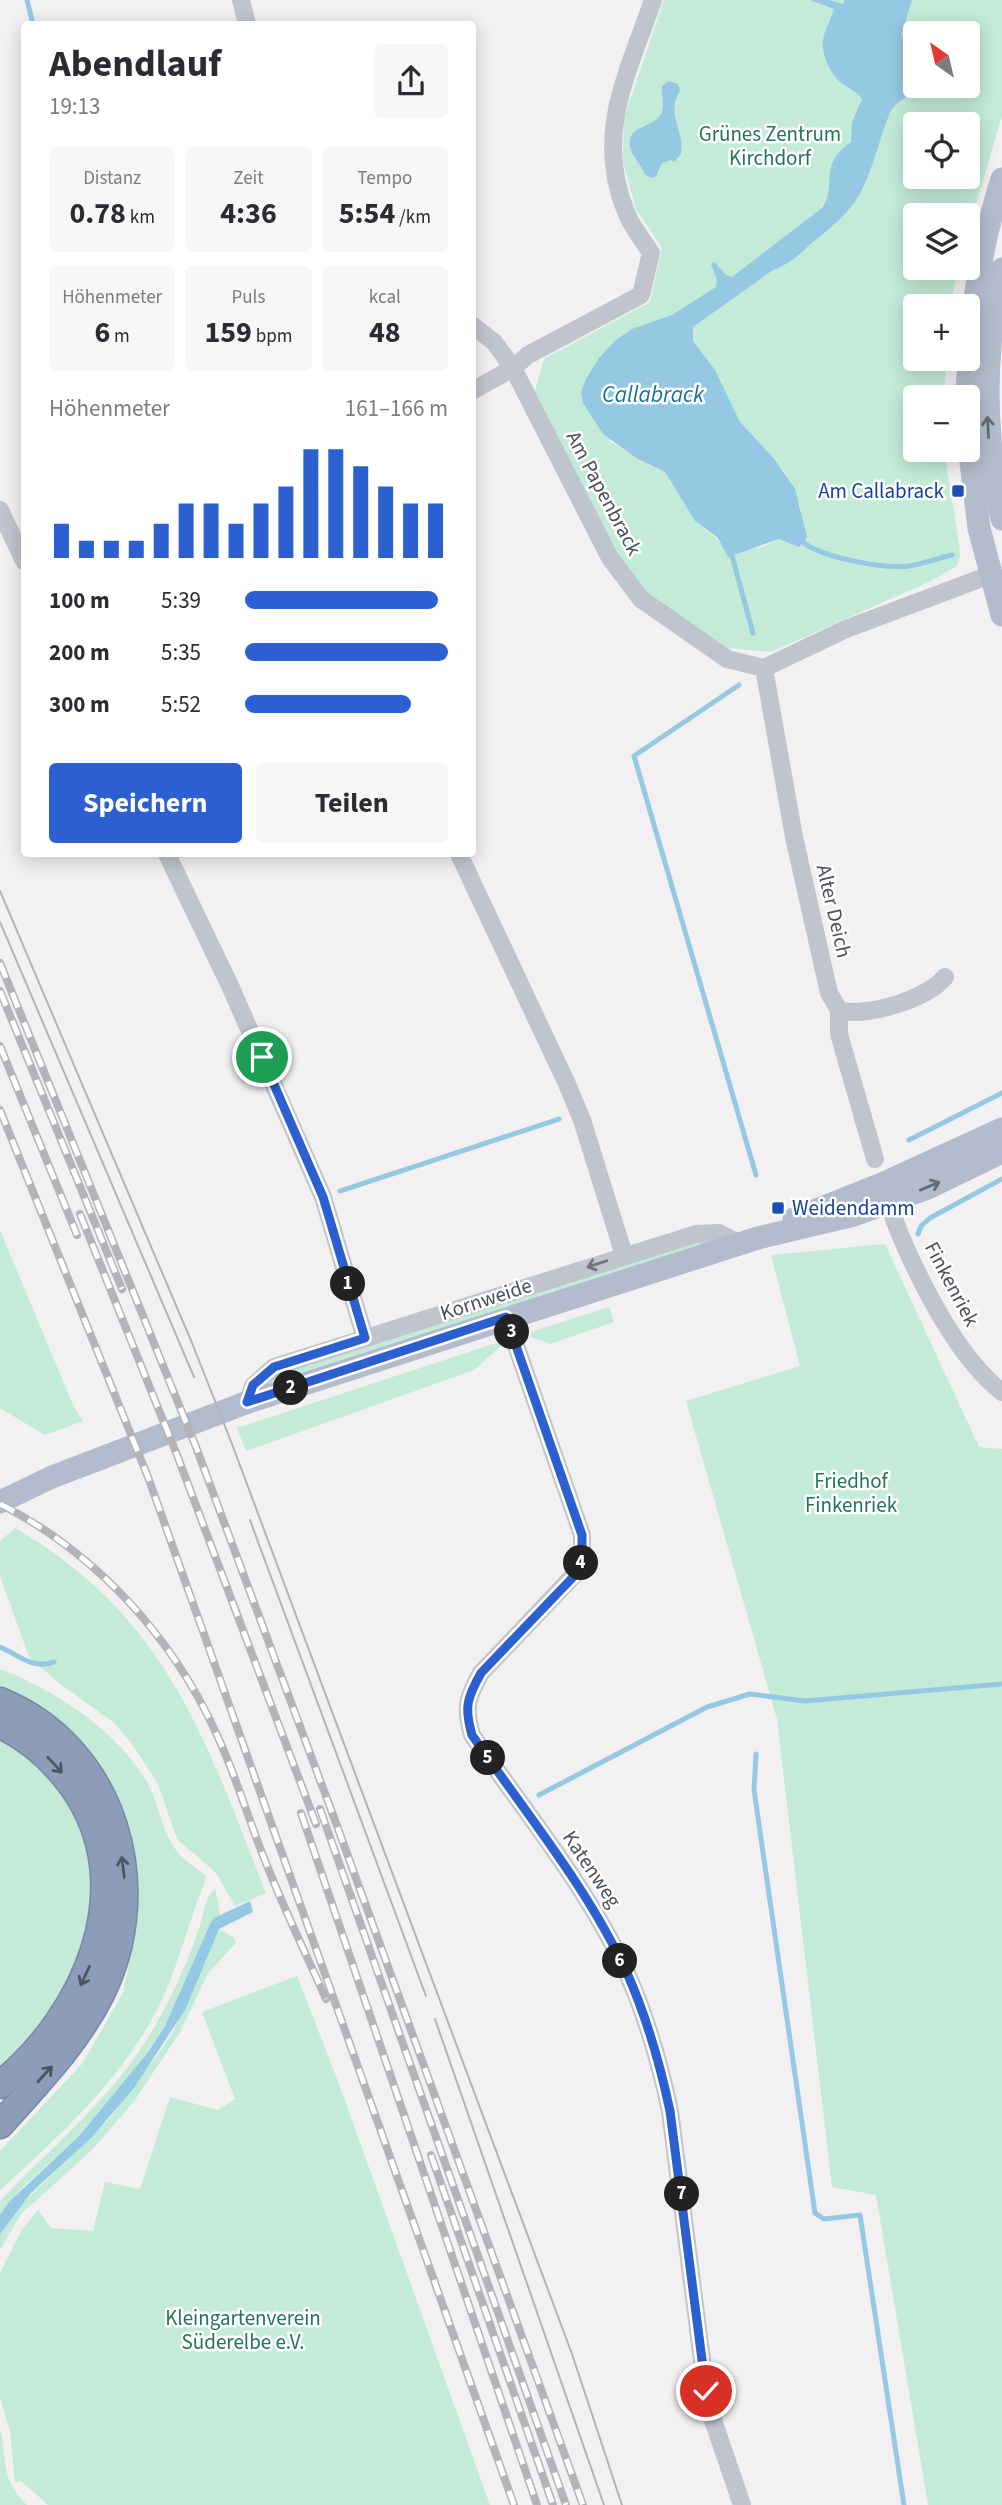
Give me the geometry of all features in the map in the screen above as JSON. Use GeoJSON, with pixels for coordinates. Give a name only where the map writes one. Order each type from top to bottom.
{"type":"FeatureCollection","features":[{"type":"Feature","properties":{"kind":"highway"},"geometry":{"type":"LineString","coordinates":[[0,1702],[43,1727],[72,1754],[93,1780],[107,1805],[119,1840],[125,1893],[118,1953],[91,2014],[57,2061],[0,2125]]}},
{"type":"Feature","properties":{"kind":"highway"},"geometry":{"type":"LineString","coordinates":[[0,1725],[44,1754],[67,1778],[80,1798],[98,1838],[105,1895],[99,1937],[91,1962],[73,1999],[41,2045],[0,2085]]}},
{"type":"Feature","properties":{"kind":"main road"},"geometry":{"type":"LineString","coordinates":[[968,385],[975,292],[987,230],[1002,178]]}},
{"type":"Feature","properties":{"kind":"main road"},"geometry":{"type":"LineString","coordinates":[[1002,269],[991,338],[988,424],[992,467],[1002,519]]}},
{"type":"Feature","properties":{"kind":"main road"},"geometry":{"type":"LineString","coordinates":[[970,462],[975,507],[996,573],[1002,615]]}},
{"type":"Feature","properties":{"kind":"main road","name":"Kornweide"},"geometry":{"type":"LineString","coordinates":[[885,1194],[1002,1129]]}},
{"type":"Feature","properties":{"kind":"main road","name":"Kornweide"},"geometry":{"type":"LineString","coordinates":[[0,1502],[52,1478],[247,1402],[750,1241],[784,1223],[947,1179],[1002,1152]]}},
{"type":"Feature","properties":{"kind":"street"},"geometry":{"type":"LineString","coordinates":[[241,0],[246,21]]}},
{"type":"Feature","properties":{"kind":"street"},"geometry":{"type":"LineString","coordinates":[[476,389],[513,368],[528,355],[641,295],[651,253],[626,214],[613,166],[613,136],[615,110],[653,0]]}},
{"type":"Feature","properties":{"kind":"street","name":"Am Papenbrack"},"geometry":{"type":"LineString","coordinates":[[476,328],[494,342],[513,368],[610,558],[641,599],[727,659],[764,668]]}},
{"type":"Feature","properties":{"kind":"street"},"geometry":{"type":"LineString","coordinates":[[0,510],[21,555]]}},
{"type":"Feature","properties":{"kind":"street"},"geometry":{"type":"LineString","coordinates":[[764,668],[846,629],[996,573]]}},
{"type":"Feature","properties":{"kind":"street","name":"Alter Deich"},"geometry":{"type":"LineString","coordinates":[[764,668],[794,837],[829,993],[839,1010],[839,1034],[876,1158]]}},
{"type":"Feature","properties":{"kind":"street"},"geometry":{"type":"LineString","coordinates":[[168,857],[231,988],[323,1197],[365,1338]]}},
{"type":"Feature","properties":{"kind":"street"},"geometry":{"type":"LineString","coordinates":[[460,857],[582,1120],[624,1255]]}},
{"type":"Feature","properties":{"kind":"street"},"geometry":{"type":"LineString","coordinates":[[839,1010],[861,1013],[922,996],[945,977]]}},
{"type":"Feature","properties":{"kind":"street","name":"Finkenriek"},"geometry":{"type":"LineString","coordinates":[[885,1194],[928,1291],[954,1336],[980,1374],[1002,1392]]}},
{"type":"Feature","properties":{"kind":"street","name":"Kornweide"},"geometry":{"type":"LineString","coordinates":[[247,1402],[253,1385],[274,1367],[624,1255],[709,1232],[750,1241]]}},
{"type":"Feature","properties":{"kind":"street","name":"Katenweg"},"geometry":{"type":"LineString","coordinates":[[506,1317],[582,1535],[583,1551],[577,1573],[481,1673],[470,1692],[466,1713],[472,1735],[598,1919],[626,1972],[642,2010],[661,2069],[670,2111],[706,2391],[742,2505]]}},
{"type":"Feature","properties":{"kind":"green space","name":"Grünes Zentrum Kirchdorf"},"geometry":{"type":"Polygon","coordinates":[[[664,0],[1002,0],[1002,116],[976,203],[903,203],[903,280],[955,280],[953,294],[903,294],[903,371],[946,371],[944,385],[903,385],[903,462],[946,462],[959,543],[960,556],[957,566],[931,581],[771,652],[727,648],[649,595],[618,556],[535,391],[544,359],[650,302],[662,248],[636,209],[623,162],[624,118],[664,0]],[[651,324],[631,331],[613,345],[586,379],[611,442],[665,472],[695,521],[725,546],[740,550],[762,547],[779,539],[789,541],[807,537],[803,530],[800,505],[785,473],[740,422],[693,341],[693,327],[651,324]]]}},
{"type":"Feature","properties":{"kind":"green space"},"geometry":{"type":"Polygon","coordinates":[[[0,1230],[73,1405],[83,1421],[45,1435],[0,1408],[0,1230]]]}},
{"type":"Feature","properties":{"kind":"green space"},"geometry":{"type":"Polygon","coordinates":[[[697,1238],[714,1241],[262,1385],[265,1378],[697,1238]]]}},
{"type":"Feature","properties":{"kind":"green space","name":"Friedhof Finkenriek"},"geometry":{"type":"Polygon","coordinates":[[[885,1244],[979,1447],[1002,1449],[1002,2505],[928,2505],[876,2195],[832,2187],[777,1719],[686,1401],[800,1366],[771,1255],[885,1244]]]}},
{"type":"Feature","properties":{"kind":"green space"},"geometry":{"type":"Polygon","coordinates":[[[609,1307],[614,1322],[550,1344],[531,1337],[531,1332],[609,1307]]]}},
{"type":"Feature","properties":{"kind":"green space"},"geometry":{"type":"Polygon","coordinates":[[[499,1342],[503,1344],[474,1370],[246,1451],[237,1428],[499,1342]]]}},
{"type":"Feature","properties":{"kind":"green space"},"geometry":{"type":"Polygon","coordinates":[[[15,1528],[67,1563],[110,1601],[146,1642],[175,1686],[200,1733],[266,1893],[235,1906],[216,1873],[177,1839],[158,1784],[132,1744],[113,1722],[60,1684],[29,1657],[0,1576],[0,1541],[15,1528]]]}},
{"type":"Feature","properties":{"kind":"green space"},"geometry":{"type":"Polygon","coordinates":[[[0,1669],[61,1699],[99,1726],[116,1742],[149,1785],[173,1846],[183,1859],[205,1875],[206,1879],[164,1995],[132,2050],[92,2101],[0,2190],[0,2151],[82,2064],[123,1993],[128,1970],[132,1892],[0,1691],[0,1669]]]}},
{"type":"Feature","properties":{"kind":"green space"},"geometry":{"type":"Polygon","coordinates":[[[0,1733],[16,1743],[75,1804],[97,1894],[74,1977],[37,2032],[0,2069],[0,1733]]]}},
{"type":"Feature","properties":{"kind":"green space"},"geometry":{"type":"Polygon","coordinates":[[[215,1888],[220,1915],[210,1924],[165,2026],[149,2051],[79,2136],[21,2189],[0,2215],[0,2201],[82,2120],[137,2054],[160,2018],[178,1982],[198,1932],[206,1903],[215,1888]]]}},
{"type":"Feature","properties":{"kind":"green space"},"geometry":{"type":"Polygon","coordinates":[[[219,1929],[234,1938],[236,1943],[208,1973],[180,2032],[135,2100],[92,2150],[21,2214],[0,2250],[0,2234],[19,2207],[110,2118],[163,2047],[174,2030],[219,1929]]]}},
{"type":"Feature","properties":{"kind":"green space","name":"Kleingartenverein Süderelbe e.V."},"geometry":{"type":"Polygon","coordinates":[[[297,1976],[339,2084],[490,2505],[48,2505],[21,2481],[15,2482],[10,2431],[0,2397],[0,2273],[21,2231],[38,2210],[51,2228],[93,2231],[105,2182],[140,2189],[170,2097],[218,2110],[235,2099],[202,2012],[297,1976]]]}},
{"type":"Feature","properties":{"kind":"green space"},"geometry":{"type":"Polygon","coordinates":[[[0,2428],[6,2470],[18,2495],[27,2505],[0,2505],[0,2428]]]}},
{"type":"Feature","properties":{"kind":"water","name":"Callabrack"},"geometry":{"type":"Polygon","coordinates":[[[810,0],[829,0],[843,4],[845,0],[912,0],[906,21],[903,21],[901,36],[904,98],[891,111],[868,177],[849,210],[794,259],[773,270],[693,327],[693,341],[715,370],[740,422],[775,460],[795,489],[807,537],[799,547],[779,539],[728,557],[718,538],[695,521],[665,472],[636,458],[603,434],[583,403],[581,392],[599,358],[617,339],[632,329],[672,315],[716,287],[717,280],[711,264],[714,262],[726,275],[732,277],[822,208],[828,192],[831,167],[834,159],[851,142],[852,122],[862,99],[837,78],[825,58],[824,37],[834,9],[810,0]]]}},
{"type":"Feature","properties":{"kind":"water"},"geometry":{"type":"Polygon","coordinates":[[[669,81],[678,84],[680,91],[674,107],[681,154],[674,162],[671,160],[662,163],[656,176],[652,178],[645,175],[632,153],[631,136],[661,114],[662,86],[669,81]]]}},
{"type":"Feature","properties":{"kind":"water"},"geometry":{"type":"Polygon","coordinates":[[[250,1901],[253,1912],[219,1929],[185,2010],[134,2088],[92,2137],[31,2193],[0,2234],[0,2215],[9,2202],[79,2136],[149,2051],[165,2026],[214,1918],[250,1901]]]}},
{"type":"Feature","properties":{"kind":"waterway"},"geometry":{"type":"LineString","coordinates":[[27,0],[32,21]]}},
{"type":"Feature","properties":{"kind":"waterway"},"geometry":{"type":"LineString","coordinates":[[803,542],[824,553],[885,566],[909,566],[952,555]]}},
{"type":"Feature","properties":{"kind":"waterway"},"geometry":{"type":"LineString","coordinates":[[732,556],[753,633]]}},
{"type":"Feature","properties":{"kind":"waterway"},"geometry":{"type":"LineString","coordinates":[[739,685],[634,756],[756,1175]]}},
{"type":"Feature","properties":{"kind":"waterway"},"geometry":{"type":"LineString","coordinates":[[909,1140],[1002,1093]]}},
{"type":"Feature","properties":{"kind":"waterway"},"geometry":{"type":"LineString","coordinates":[[340,1191],[559,1119]]}},
{"type":"Feature","properties":{"kind":"waterway"},"geometry":{"type":"LineString","coordinates":[[918,1234],[921,1226],[930,1218],[1002,1179]]}},
{"type":"Feature","properties":{"kind":"waterway"},"geometry":{"type":"LineString","coordinates":[[0,1647],[33,1663],[54,1662]]}},
{"type":"Feature","properties":{"kind":"waterway"},"geometry":{"type":"LineString","coordinates":[[539,1795],[707,1707],[750,1694],[805,1701],[1002,1684]]}},
{"type":"Feature","properties":{"kind":"waterway"},"geometry":{"type":"LineString","coordinates":[[756,1754],[754,1790],[815,2213],[824,2219],[860,2215],[904,2505]]}},
{"type":"Feature","properties":{"kind":"tram line"},"geometry":{"type":"LineString","coordinates":[[0,891],[192,1343],[232,1444],[572,2354],[622,2505]]}},
{"type":"Feature","properties":{"kind":"tram line"},"geometry":{"type":"LineString","coordinates":[[0,922],[194,1377]]}},
{"type":"Feature","properties":{"kind":"tram line"},"geometry":{"type":"LineString","coordinates":[[250,1520],[426,1996]]}},
{"type":"Feature","properties":{"kind":"tram line"},"geometry":{"type":"LineString","coordinates":[[435,2019],[604,2505]]}},
{"type":"Feature","properties":{"kind":"railway"},"geometry":{"type":"LineString","coordinates":[[0,963],[196,1447],[336,1823],[583,2505]]}},
{"type":"Feature","properties":{"kind":"railway"},"geometry":{"type":"LineString","coordinates":[[0,991],[122,1289]]}},
{"type":"Feature","properties":{"kind":"railway"},"geometry":{"type":"LineString","coordinates":[[0,1046],[77,1235]]}},
{"type":"Feature","properties":{"kind":"railway"},"geometry":{"type":"LineString","coordinates":[[0,1110],[148,1477],[514,2505]]}},
{"type":"Feature","properties":{"kind":"railway"},"geometry":{"type":"LineString","coordinates":[[80,1214],[177,1455],[316,1824]]}},
{"type":"Feature","properties":{"kind":"railway"},"geometry":{"type":"LineString","coordinates":[[0,1504],[35,1524],[99,1573],[128,1601],[178,1664],[217,1735],[273,1880],[326,1999]]}},
{"type":"Feature","properties":{"kind":"railway"},"geometry":{"type":"LineString","coordinates":[[320,1809],[566,2505]]}},
{"type":"Feature","properties":{"kind":"railway"},"geometry":{"type":"LineString","coordinates":[[301,1813],[537,2505]]}},
{"type":"Feature","properties":{"kind":"railway"},"geometry":{"type":"LineString","coordinates":[[431,2155],[553,2505]]}},
{"type":"Feature","properties":{"kind":"place","name":"Am Callabrack"},"geometry":{"type":"Point","coordinates":[958,491]}},
{"type":"Feature","properties":{"kind":"place","name":"Weidendamm"},"geometry":{"type":"Point","coordinates":[778,1208]}},
{"type":"Feature","properties":{"kind":"route"},"geometry":{"type":"LineString","coordinates":[[262,1057],[323,1197],[365,1338],[274,1367],[253,1385],[247,1402],[506,1317],[582,1535],[582,1561],[577,1573],[481,1673],[470,1692],[466,1713],[472,1735],[604,1929],[642,2010],[661,2069],[670,2111],[706,2391]]}}]}
